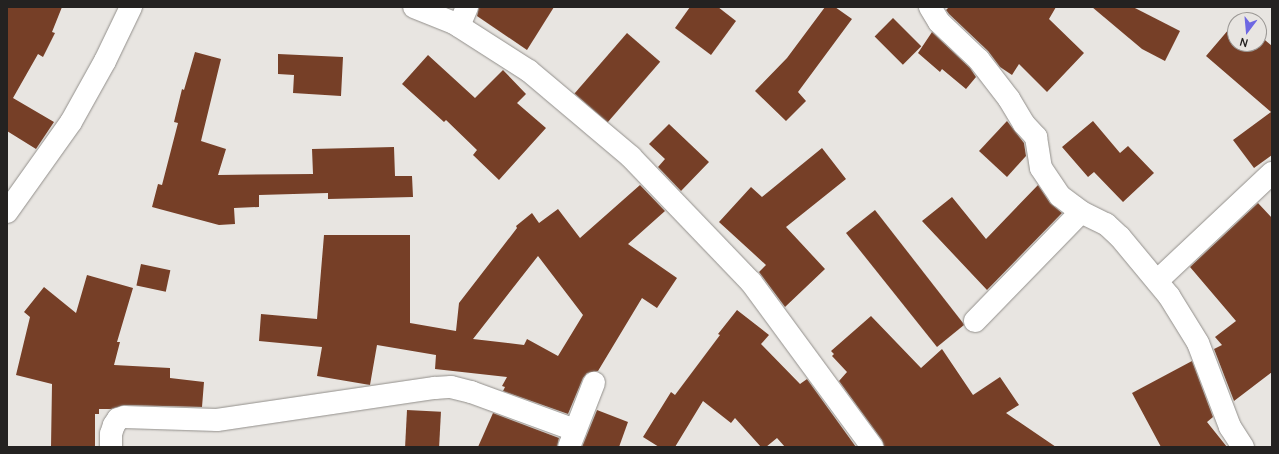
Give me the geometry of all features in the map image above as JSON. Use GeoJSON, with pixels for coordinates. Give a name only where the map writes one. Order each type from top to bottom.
{"type":"FeatureCollection","features":[{"type":"Feature","properties":{"kind":"street"},"geometry":{"type":"LineString","coordinates":[[7,212],[71,122],[105,61],[131,7]]}},
{"type":"Feature","properties":{"kind":"street"},"geometry":{"type":"LineString","coordinates":[[414,7],[463,17],[631,157],[751,282],[872,447]]}},
{"type":"Feature","properties":{"kind":"street"},"geometry":{"type":"LineString","coordinates":[[930,7],[939,22],[979,60],[1009,99],[1024,124],[1036,137],[1041,168],[1060,196],[1081,212],[1106,224],[1120,237],[1169,296],[1198,343],[1230,427],[1243,447]]}},
{"type":"Feature","properties":{"kind":"street"},"geometry":{"type":"LineString","coordinates":[[1157,281],[1272,173]]}},
{"type":"Feature","properties":{"kind":"street"},"geometry":{"type":"LineString","coordinates":[[974,321],[1081,212]]}},
{"type":"Feature","properties":{"kind":"street"},"geometry":{"type":"LineString","coordinates":[[111,447],[111,434],[114,425],[118,419],[124,417],[217,420],[435,388],[451,387],[471,392],[572,439],[594,383]]}},
{"type":"Feature","properties":{"kind":"building"},"geometry":{"type":"Polygon","coordinates":[[[7,7],[62,7],[52,32],[55,33],[43,57],[38,54],[13,98],[54,122],[36,149],[7,131],[7,7]]]}},
{"type":"Feature","properties":{"kind":"building"},"geometry":{"type":"Polygon","coordinates":[[[479,7],[554,7],[527,50],[477,16],[479,7]]]}},
{"type":"Feature","properties":{"kind":"building"},"geometry":{"type":"Polygon","coordinates":[[[690,7],[718,7],[736,21],[711,55],[675,28],[690,7]]]}},
{"type":"Feature","properties":{"kind":"building"},"geometry":{"type":"Polygon","coordinates":[[[825,7],[835,7],[852,19],[798,92],[806,101],[786,121],[755,91],[787,58],[825,7]]]}},
{"type":"Feature","properties":{"kind":"building"},"geometry":{"type":"Polygon","coordinates":[[[949,7],[1056,7],[1049,19],[1084,53],[1047,92],[1019,64],[1012,75],[1000,67],[988,51],[949,14],[946,10],[949,7]]]}},
{"type":"Feature","properties":{"kind":"building"},"geometry":{"type":"Polygon","coordinates":[[[1092,7],[1133,7],[1180,31],[1165,61],[1142,49],[1092,7]]]}},
{"type":"Feature","properties":{"kind":"building"},"geometry":{"type":"Polygon","coordinates":[[[893,18],[921,46],[903,65],[875,36],[893,18]]]}},
{"type":"Feature","properties":{"kind":"building"},"geometry":{"type":"Polygon","coordinates":[[[1227,31],[1227,52],[1267,52],[1267,42],[1272,46],[1272,155],[1254,168],[1233,140],[1271,112],[1206,56],[1227,31]]]}},
{"type":"Feature","properties":{"kind":"building"},"geometry":{"type":"Polygon","coordinates":[[[932,32],[970,68],[976,77],[966,89],[942,69],[940,72],[918,53],[932,32]]]}},
{"type":"Feature","properties":{"kind":"building"},"geometry":{"type":"Polygon","coordinates":[[[627,33],[660,62],[608,122],[575,93],[627,33]]]}},
{"type":"Feature","properties":{"kind":"building"},"geometry":{"type":"Polygon","coordinates":[[[195,52],[221,59],[201,141],[226,149],[218,175],[313,174],[312,149],[394,147],[395,176],[412,176],[413,197],[328,199],[328,193],[259,195],[259,207],[234,208],[235,224],[219,225],[152,207],[158,184],[162,185],[178,123],[174,122],[182,89],[184,90],[195,52]]]}},
{"type":"Feature","properties":{"kind":"building"},"geometry":{"type":"Polygon","coordinates":[[[278,54],[343,57],[341,96],[293,93],[294,75],[278,74],[278,54]]]}},
{"type":"Feature","properties":{"kind":"building"},"geometry":{"type":"Polygon","coordinates":[[[428,55],[475,98],[503,70],[526,94],[517,103],[546,128],[499,180],[473,155],[477,150],[446,120],[444,122],[402,84],[428,55]]]}},
{"type":"Feature","properties":{"kind":"building"},"geometry":{"type":"Polygon","coordinates":[[[1007,121],[1024,143],[1026,156],[1007,177],[979,151],[1007,121]]]}},
{"type":"Feature","properties":{"kind":"building"},"geometry":{"type":"Polygon","coordinates":[[[1093,121],[1120,153],[1128,146],[1154,173],[1123,202],[1094,172],[1088,177],[1062,147],[1093,121]]]}},
{"type":"Feature","properties":{"kind":"building"},"geometry":{"type":"Polygon","coordinates":[[[669,124],[709,162],[681,191],[658,167],[665,159],[649,144],[669,124]]]}},
{"type":"Feature","properties":{"kind":"building"},"geometry":{"type":"Polygon","coordinates":[[[822,148],[846,179],[786,227],[825,269],[785,307],[759,272],[766,265],[719,222],[751,187],[762,197],[822,148]]]}},
{"type":"Feature","properties":{"kind":"building"},"geometry":{"type":"Polygon","coordinates":[[[640,185],[665,211],[628,244],[677,278],[657,308],[642,298],[598,371],[587,373],[583,378],[568,414],[503,391],[505,387],[502,386],[507,377],[435,369],[436,355],[377,345],[370,385],[317,376],[322,347],[259,341],[261,314],[317,319],[324,235],[410,235],[410,323],[456,331],[459,303],[517,228],[516,226],[532,213],[539,223],[558,209],[580,238],[640,185]],[[538,256],[473,339],[524,345],[527,339],[558,356],[583,315],[538,256]]]}},
{"type":"Feature","properties":{"kind":"building"},"geometry":{"type":"Polygon","coordinates":[[[1038,185],[1050,203],[1062,213],[987,290],[922,221],[952,197],[986,239],[1038,185]]]}},
{"type":"Feature","properties":{"kind":"building"},"geometry":{"type":"Polygon","coordinates":[[[1258,203],[1272,218],[1272,372],[1234,401],[1214,349],[1222,345],[1215,337],[1236,321],[1190,267],[1258,203]]]}},
{"type":"Feature","properties":{"kind":"building"},"geometry":{"type":"Polygon","coordinates":[[[875,210],[964,325],[937,347],[846,233],[875,210]]]}},
{"type":"Feature","properties":{"kind":"building"},"geometry":{"type":"Polygon","coordinates":[[[141,264],[170,270],[166,292],[136,286],[141,264]]]}},
{"type":"Feature","properties":{"kind":"building"},"geometry":{"type":"Polygon","coordinates":[[[87,275],[133,288],[117,342],[120,342],[114,365],[170,368],[170,378],[204,382],[202,407],[124,405],[111,409],[99,409],[99,414],[95,414],[95,447],[51,447],[52,384],[16,375],[30,317],[24,312],[44,287],[76,313],[87,275]]]}},
{"type":"Feature","properties":{"kind":"building"},"geometry":{"type":"Polygon","coordinates":[[[737,310],[769,335],[761,344],[800,384],[807,379],[856,447],[785,447],[777,438],[766,447],[761,447],[735,418],[731,423],[703,401],[675,447],[659,447],[643,437],[671,392],[675,395],[720,335],[718,334],[737,310]]]}},
{"type":"Feature","properties":{"kind":"building"},"geometry":{"type":"Polygon","coordinates":[[[871,316],[921,368],[942,349],[973,395],[1000,377],[1019,405],[1006,413],[1056,447],[884,447],[882,440],[839,381],[847,372],[832,356],[834,354],[831,351],[871,316]]]}},
{"type":"Feature","properties":{"kind":"building"},"geometry":{"type":"Polygon","coordinates":[[[1192,361],[1213,417],[1207,422],[1227,447],[1161,447],[1132,393],[1192,361]]]}},
{"type":"Feature","properties":{"kind":"building"},"geometry":{"type":"Polygon","coordinates":[[[407,410],[441,412],[439,447],[405,447],[407,410]]]}},
{"type":"Feature","properties":{"kind":"building"},"geometry":{"type":"Polygon","coordinates":[[[597,410],[628,422],[619,447],[582,447],[597,410]]]}},
{"type":"Feature","properties":{"kind":"building"},"geometry":{"type":"Polygon","coordinates":[[[493,413],[559,438],[557,447],[478,447],[493,413]]]}}]}
